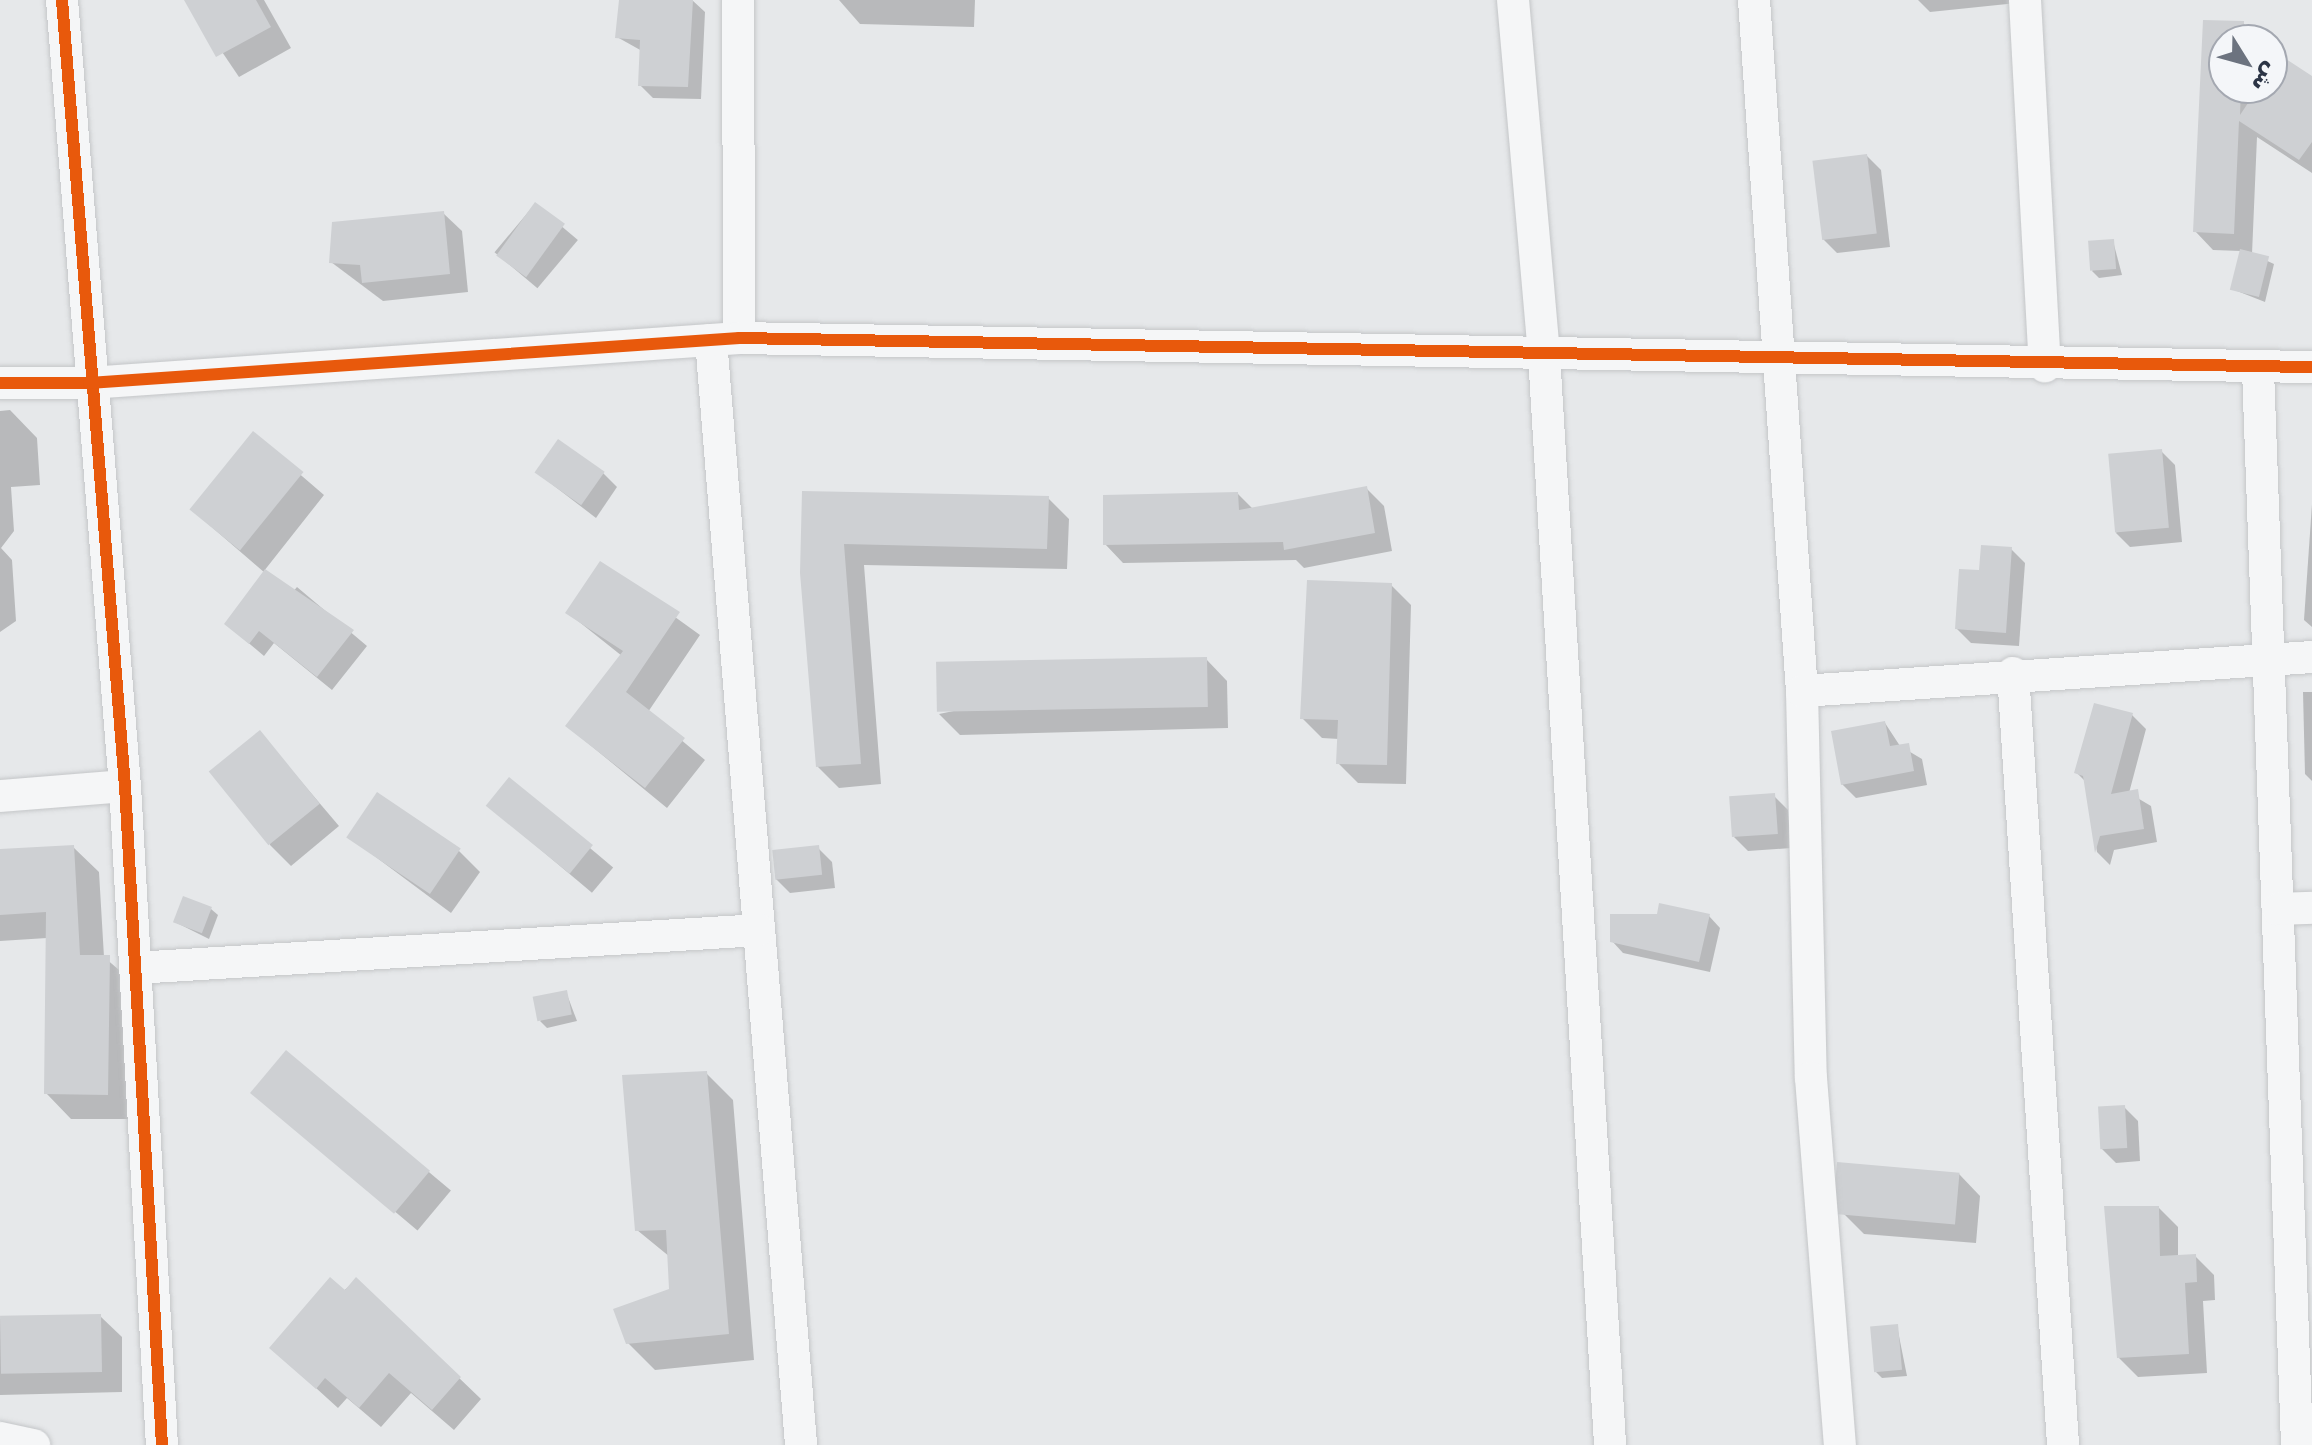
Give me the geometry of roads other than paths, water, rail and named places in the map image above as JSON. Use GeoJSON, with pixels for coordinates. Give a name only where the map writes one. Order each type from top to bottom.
{"type":"FeatureCollection","features":[{"type":"Feature","properties":{"kind":"street"},"geometry":{"type":"LineString","coordinates":[[62,0],[89,383],[125,786],[162,1445]]}},
{"type":"Feature","properties":{"kind":"street"},"geometry":{"type":"LineString","coordinates":[[738,0],[725,339],[759,930],[801,1445]]}},
{"type":"Feature","properties":{"kind":"street"},"geometry":{"type":"LineString","coordinates":[[1513,0],[1544,355],[1610,1445]]}},
{"type":"Feature","properties":{"kind":"street"},"geometry":{"type":"LineString","coordinates":[[1754,0],[1782,361],[1802,691],[1811,1078],[1840,1445]]}},
{"type":"Feature","properties":{"kind":"street"},"geometry":{"type":"LineString","coordinates":[[2025,0],[2045,366]]}},
{"type":"Feature","properties":{"kind":"street"},"geometry":{"type":"LineString","coordinates":[[0,383],[89,383],[725,339],[2258,370],[2312,367]]}},
{"type":"Feature","properties":{"kind":"street"},"geometry":{"type":"LineString","coordinates":[[2258,370],[2297,1445]]}},
{"type":"Feature","properties":{"kind":"street"},"geometry":{"type":"LineString","coordinates":[[1802,691],[2013,673],[2312,657]]}},
{"type":"Feature","properties":{"kind":"street"},"geometry":{"type":"LineString","coordinates":[[2013,673],[2063,1445]]}},
{"type":"Feature","properties":{"kind":"street"},"geometry":{"type":"LineString","coordinates":[[0,796],[125,786]]}},
{"type":"Feature","properties":{"kind":"street"},"geometry":{"type":"LineString","coordinates":[[2278,909],[2312,908]]}},
{"type":"Feature","properties":{"kind":"street"},"geometry":{"type":"LineString","coordinates":[[135,968],[759,930]]}},
{"type":"Feature","properties":{"kind":"street"},"geometry":{"type":"LineString","coordinates":[[0,1438],[34,1445]]}}]}
